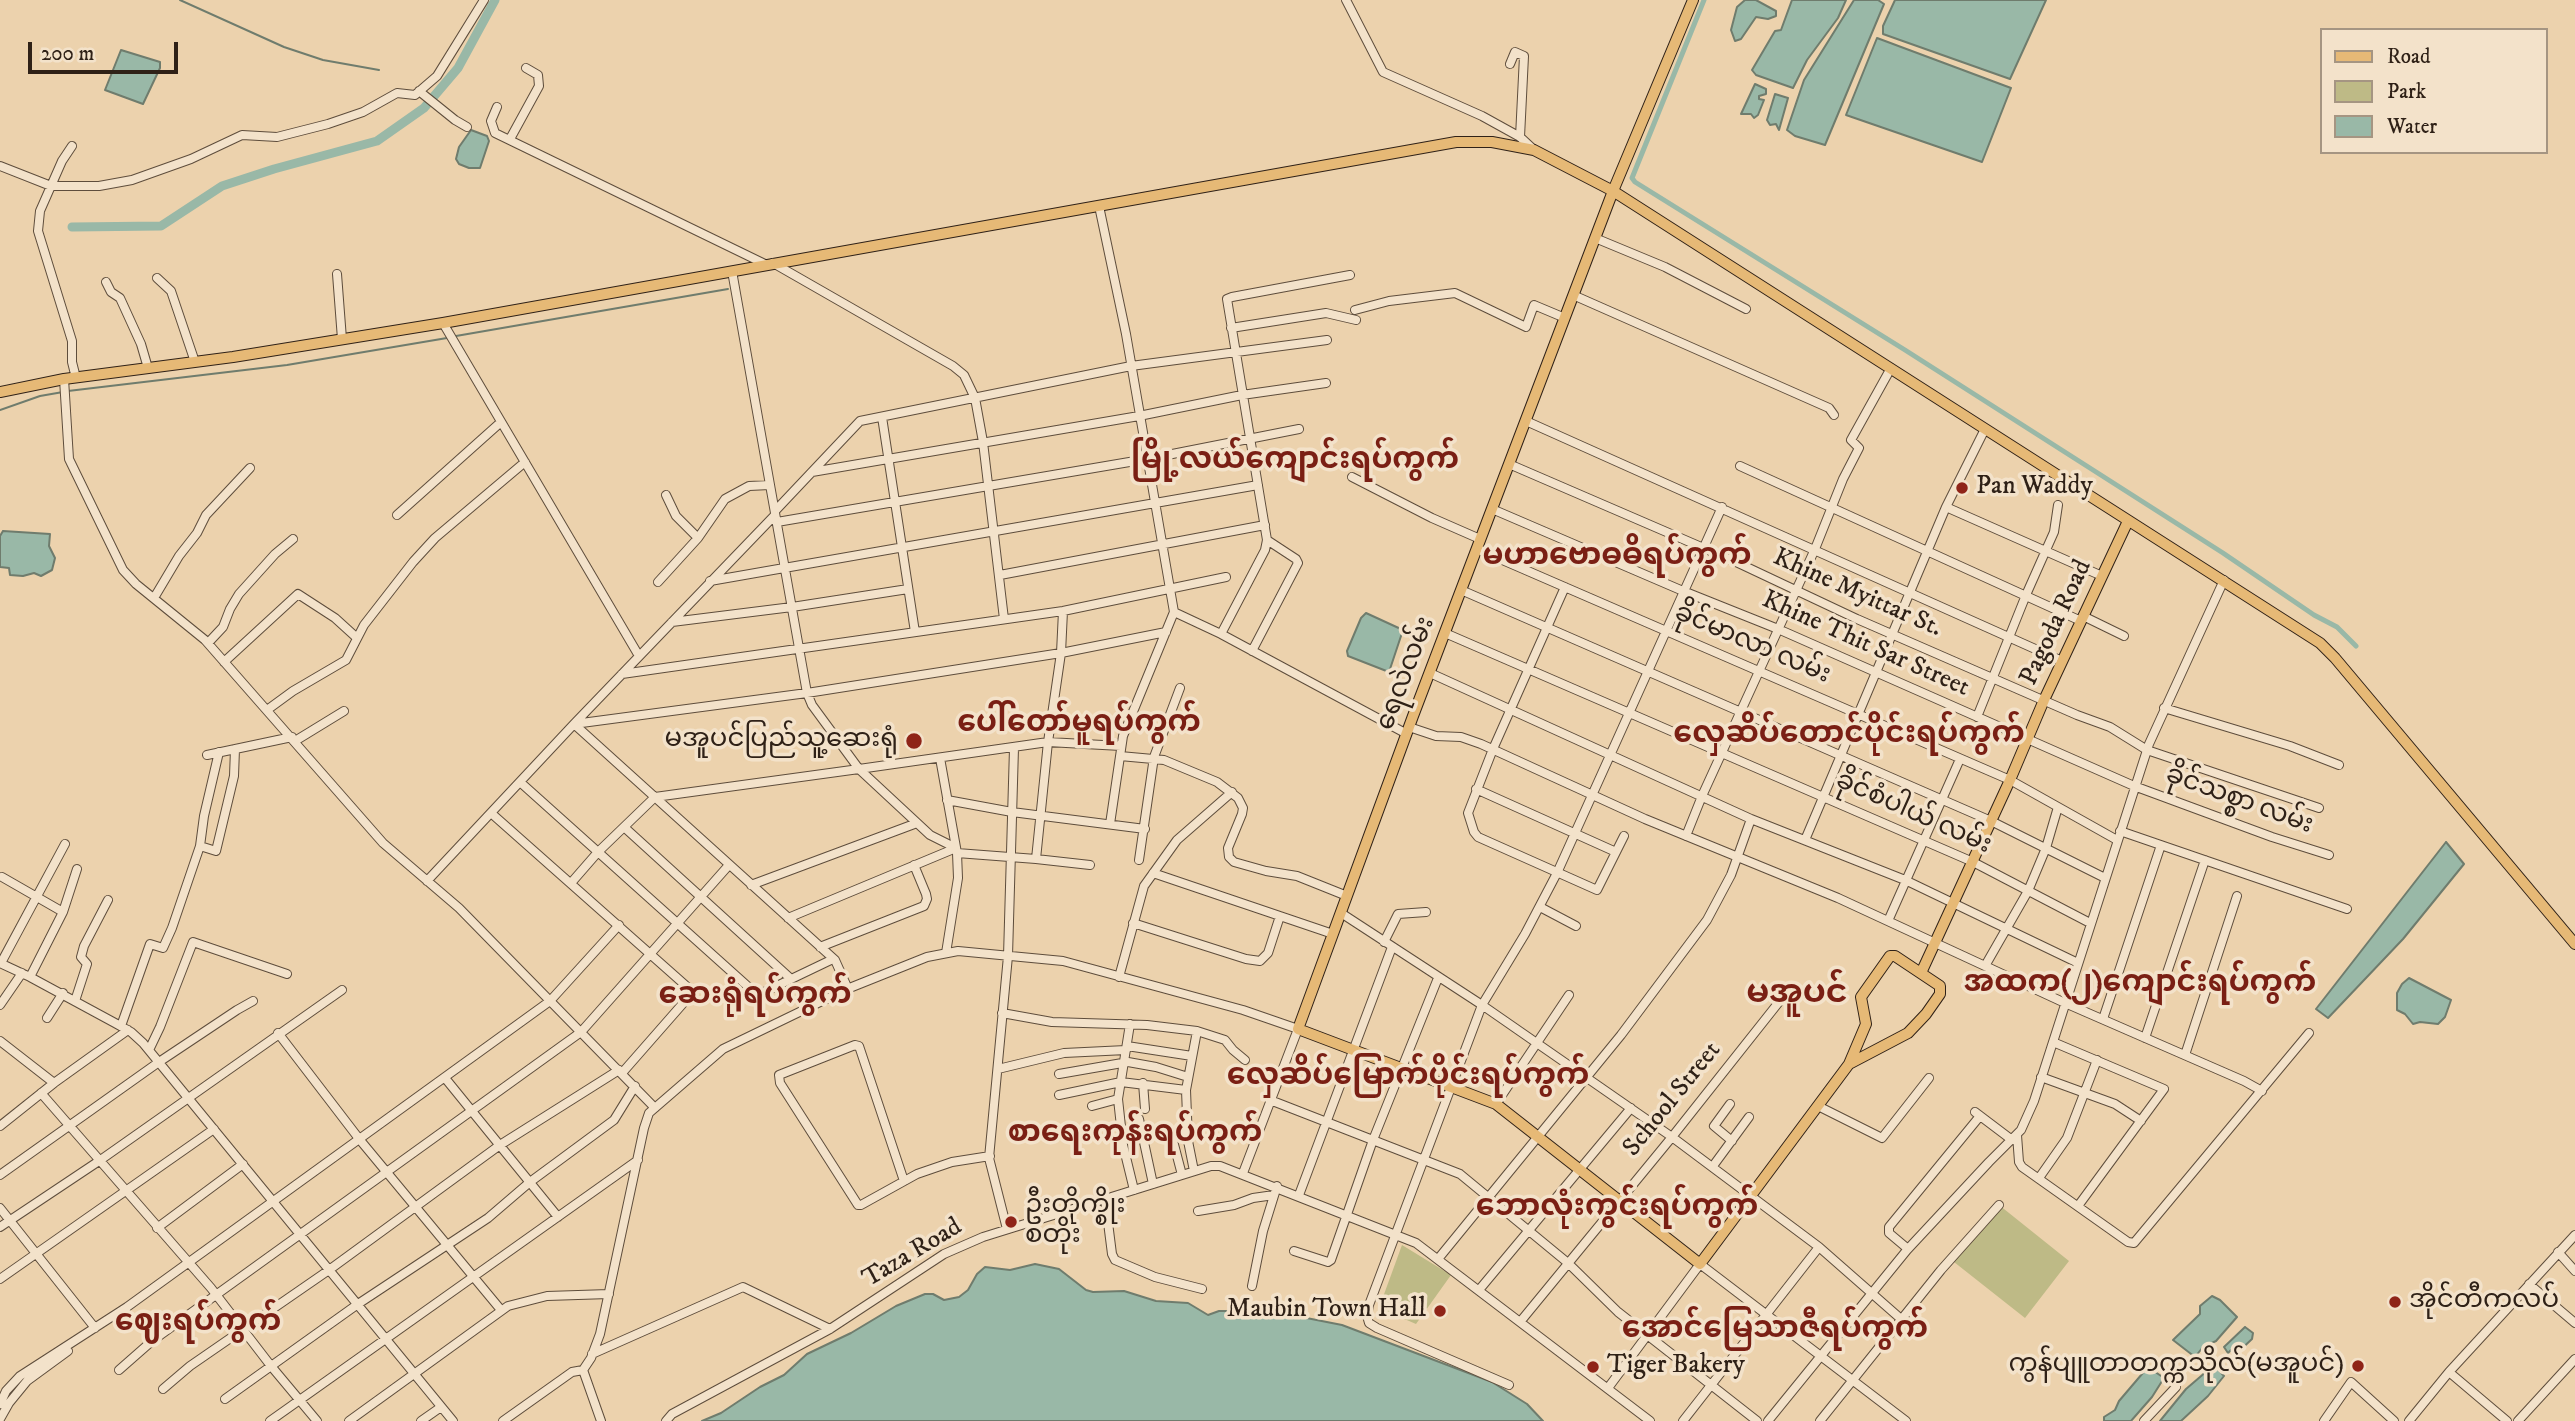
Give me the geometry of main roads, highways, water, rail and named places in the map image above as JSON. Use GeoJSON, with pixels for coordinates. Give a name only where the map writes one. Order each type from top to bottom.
{"type":"FeatureCollection","features":[{"type":"Feature","properties":{"kind":"main road","name":"ရေလဲလမ်း"},"geometry":{"type":"LineString","coordinates":[[1693,0],[1608,203],[1298,1028],[1496,1104],[1700,1264],[1849,1064]]}},
{"type":"Feature","properties":{"kind":"main road"},"geometry":{"type":"LineString","coordinates":[[0,392],[64,379],[195,362],[443,323],[1456,142],[1492,142],[1534,150],[1613,191],[2320,643],[2575,944]]}},
{"type":"Feature","properties":{"kind":"main road"},"geometry":{"type":"LineString","coordinates":[[1596,181],[1618,178]]}},
{"type":"Feature","properties":{"kind":"main road"},"geometry":{"type":"LineString","coordinates":[[1596,181],[1608,203]]}},
{"type":"Feature","properties":{"kind":"main road","name":"Pagoda Road"},"geometry":{"type":"LineString","coordinates":[[1921,973],[1992,821],[2044,699],[2128,521]]}},
{"type":"Feature","properties":{"kind":"main road"},"geometry":{"type":"LineString","coordinates":[[1890,956],[1895,956],[1941,988],[1926,1014],[1905,1035],[1849,1064],[1866,1024],[1861,997],[1890,956]]}},
{"type":"Feature","properties":{"kind":"water"},"geometry":{"type":"Polygon","coordinates":[[[1745,0],[1756,0],[1776,11],[1776,16],[1768,19],[1756,17],[1741,39],[1735,41],[1731,30],[1737,7],[1745,0]]]}},
{"type":"Feature","properties":{"kind":"water"},"geometry":{"type":"Polygon","coordinates":[[[1792,0],[1846,0],[1838,18],[1807,60],[1793,88],[1756,75],[1752,70],[1775,31],[1781,30],[1792,0]]]}},
{"type":"Feature","properties":{"kind":"water"},"geometry":{"type":"Polygon","coordinates":[[[1854,0],[1878,0],[1884,4],[1825,145],[1795,136],[1787,130],[1804,80],[1854,0]]]}},
{"type":"Feature","properties":{"kind":"water"},"geometry":{"type":"Polygon","coordinates":[[[1895,0],[2046,0],[2010,79],[1883,34],[1883,26],[1895,0]]]}},
{"type":"Feature","properties":{"kind":"water"},"geometry":{"type":"Polygon","coordinates":[[[1877,38],[2011,88],[1982,162],[1846,115],[1877,38]]]}},
{"type":"Feature","properties":{"kind":"water"},"geometry":{"type":"Polygon","coordinates":[[[121,50],[160,62],[160,68],[143,104],[105,90],[121,50]]]}},
{"type":"Feature","properties":{"kind":"water"},"geometry":{"type":"Polygon","coordinates":[[[1755,84],[1766,89],[1766,94],[1759,96],[1759,99],[1764,100],[1754,118],[1751,114],[1741,114],[1755,84]]]}},
{"type":"Feature","properties":{"kind":"water"},"geometry":{"type":"Polygon","coordinates":[[[1775,94],[1788,98],[1779,130],[1776,124],[1770,125],[1767,120],[1775,94]]]}},
{"type":"Feature","properties":{"kind":"water"},"geometry":{"type":"Polygon","coordinates":[[[471,130],[487,136],[489,141],[480,168],[469,168],[459,164],[456,159],[459,147],[471,130]]]}},
{"type":"Feature","properties":{"kind":"water"},"geometry":{"type":"Polygon","coordinates":[[[3,531],[50,534],[49,546],[55,558],[52,570],[41,576],[34,573],[10,575],[9,568],[0,567],[0,536],[3,531]]]}},
{"type":"Feature","properties":{"kind":"water"},"geometry":{"type":"Polygon","coordinates":[[[1366,613],[1403,630],[1389,672],[1348,656],[1347,651],[1361,618],[1366,613]]]}},
{"type":"Feature","properties":{"kind":"water"},"geometry":{"type":"Polygon","coordinates":[[[2446,842],[2464,864],[2403,939],[2328,1018],[2316,1009],[2446,842]]]}},
{"type":"Feature","properties":{"kind":"water"},"geometry":{"type":"Polygon","coordinates":[[[2409,978],[2451,1000],[2445,1017],[2438,1024],[2413,1024],[2405,1014],[2397,1010],[2397,993],[2409,978]]]}},
{"type":"Feature","properties":{"kind":"water"},"geometry":{"type":"Polygon","coordinates":[[[1035,1264],[1059,1269],[1086,1290],[1124,1291],[1156,1301],[1188,1303],[1208,1315],[1219,1311],[1271,1311],[1342,1325],[1492,1382],[1527,1404],[1543,1421],[702,1421],[721,1413],[760,1387],[784,1375],[807,1354],[851,1333],[896,1306],[925,1294],[933,1294],[944,1300],[959,1297],[968,1290],[977,1274],[985,1267],[1010,1270],[1035,1264]]]}},
{"type":"Feature","properties":{"kind":"water"},"geometry":{"type":"Polygon","coordinates":[[[2212,1296],[2237,1317],[2216,1341],[2203,1347],[2195,1357],[2173,1340],[2200,1314],[2200,1306],[2212,1296]]]}},
{"type":"Feature","properties":{"kind":"water"},"geometry":{"type":"Polygon","coordinates":[[[2245,1327],[2253,1333],[2252,1339],[2236,1354],[2233,1348],[2228,1353],[2224,1347],[2245,1327]]]}},
{"type":"Feature","properties":{"kind":"water"},"geometry":{"type":"Polygon","coordinates":[[[2214,1365],[2224,1376],[2208,1396],[2181,1421],[2160,1421],[2186,1389],[2214,1365]]]}},
{"type":"Feature","properties":{"kind":"water"},"geometry":{"type":"Polygon","coordinates":[[[2148,1367],[2164,1378],[2152,1397],[2131,1421],[2104,1421],[2104,1417],[2115,1410],[2119,1401],[2148,1367]]]}},
{"type":"Feature","properties":{"kind":"waterway"},"geometry":{"type":"LineString","coordinates":[[180,0],[284,47],[323,60],[379,70]]}},
{"type":"Feature","properties":{"kind":"waterway"},"geometry":{"type":"LineString","coordinates":[[72,227],[161,226],[222,186],[377,141],[424,108],[458,68],[495,0]]}},
{"type":"Feature","properties":{"kind":"waterway"},"geometry":{"type":"LineString","coordinates":[[1704,0],[1632,178],[1635,182],[2223,553],[2314,615],[2337,627],[2356,646]]}},
{"type":"Feature","properties":{"kind":"waterway"},"geometry":{"type":"LineString","coordinates":[[456,336],[728,289]]}},
{"type":"Feature","properties":{"kind":"waterway"},"geometry":{"type":"LineString","coordinates":[[68,391],[287,365],[447,338]]}},
{"type":"Feature","properties":{"kind":"waterway"},"geometry":{"type":"LineString","coordinates":[[0,410],[40,396],[63,392]]}},
{"type":"Feature","properties":{"kind":"place","name":"Pan Waddy"},"geometry":{"type":"Point","coordinates":[1962,488]}},
{"type":"Feature","properties":{"kind":"place","name":"မအူပင်ပြည်သူ့ဆေးရုံ"},"geometry":{"type":"Point","coordinates":[914,741]}},
{"type":"Feature","properties":{"kind":"place","name":"ဦးတိုက္စိုး စတိုး"},"geometry":{"type":"Point","coordinates":[1011,1222]}},
{"type":"Feature","properties":{"kind":"place","name":"အိုင်တီကလပ်"},"geometry":{"type":"Point","coordinates":[2395,1302]}},
{"type":"Feature","properties":{"kind":"place","name":"Maubin Town Hall"},"geometry":{"type":"Point","coordinates":[1440,1311]}},
{"type":"Feature","properties":{"kind":"place","name":"ကွန်ပျူတာတက္ကသိုလ်(မအူပင်)"},"geometry":{"type":"Point","coordinates":[2358,1366]}},
{"type":"Feature","properties":{"kind":"place","name":"Tiger Bakery"},"geometry":{"type":"Point","coordinates":[1593,1367]}},
{"type":"Feature","properties":{"kind":"district","name":"မြို့လယ်ကျောင်းရပ်ကွက်"},"geometry":{"type":"Point","coordinates":[1295,462]}},
{"type":"Feature","properties":{"kind":"district","name":"မဟာဗောဓဓိရပ်ကွက်"},"geometry":{"type":"Point","coordinates":[1617,558]}},
{"type":"Feature","properties":{"kind":"district","name":"ပေါ်တော်မူရပ်ကွက်"},"geometry":{"type":"Point","coordinates":[1079,725]}},
{"type":"Feature","properties":{"kind":"district","name":"လှေဆိပ်တောင်ပိုင်းရပ်ကွက်"},"geometry":{"type":"Point","coordinates":[1849,736]}},
{"type":"Feature","properties":{"kind":"district","name":"အထက(၂)ကျောင်းရပ်ကွက်"},"geometry":{"type":"Point","coordinates":[2140,985]}},
{"type":"Feature","properties":{"kind":"district","name":"မအူပင်"},"geometry":{"type":"Point","coordinates":[1797,995]}},
{"type":"Feature","properties":{"kind":"district","name":"ဆေးရုံရပ်ကွက်"},"geometry":{"type":"Point","coordinates":[755,997]}},
{"type":"Feature","properties":{"kind":"district","name":"လှေဆိပ်မြောက်ပိုင်းရပ်ကွက်"},"geometry":{"type":"Point","coordinates":[1408,1078]}},
{"type":"Feature","properties":{"kind":"district","name":"စာရေးကုန်းရပ်ကွက်"},"geometry":{"type":"Point","coordinates":[1135,1135]}},
{"type":"Feature","properties":{"kind":"district","name":"ဘောလုံးကွင်းရပ်ကွက်"},"geometry":{"type":"Point","coordinates":[1617,1209]}},
{"type":"Feature","properties":{"kind":"district","name":"ဈေးရပ်ကွက်"},"geometry":{"type":"Point","coordinates":[198,1324]}},
{"type":"Feature","properties":{"kind":"district","name":"အောင်မြေသာဇီရပ်ကွက်"},"geometry":{"type":"Point","coordinates":[1775,1331]}}]}
